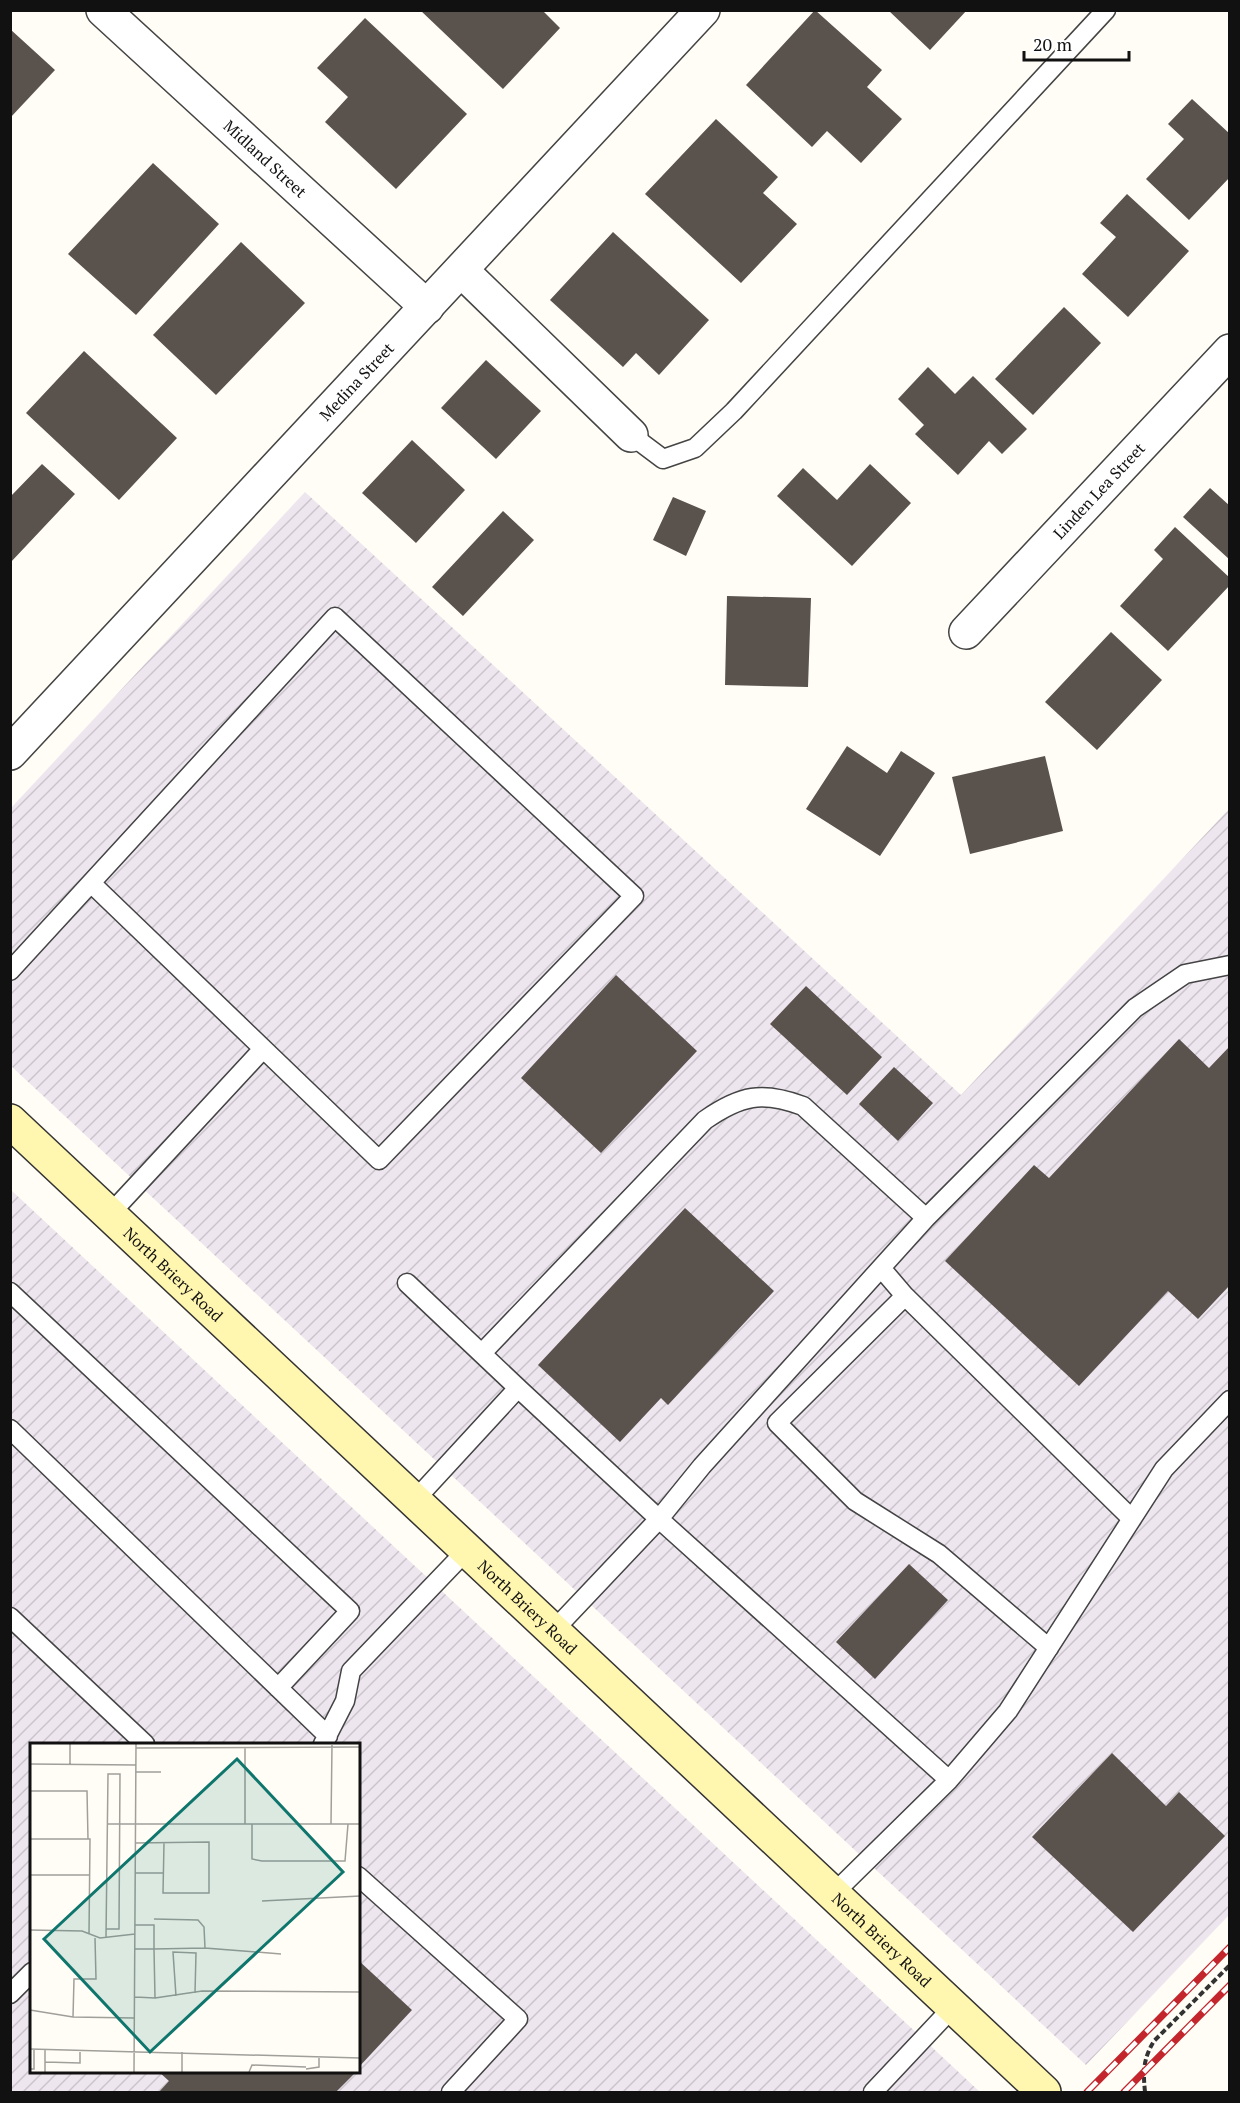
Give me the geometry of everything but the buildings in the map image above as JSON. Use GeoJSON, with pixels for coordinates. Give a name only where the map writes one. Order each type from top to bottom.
{"type":"FeatureCollection","features":[{"type":"Feature","properties":{"kind":"street","name":"Midland Street"},"geometry":{"type":"LineString","coordinates":[[103,10],[427,307]]}},
{"type":"Feature","properties":{"kind":"street","name":"Medina Street"},"geometry":{"type":"LineString","coordinates":[[10,753],[703,10]]}},
{"type":"Feature","properties":{"kind":"street"},"geometry":{"type":"LineString","coordinates":[[461,270],[631,435]]}},
{"type":"Feature","properties":{"kind":"street","name":"Linden Lea Street"},"geometry":{"type":"LineString","coordinates":[[966,632],[1230,351]]}},
{"type":"Feature","properties":{"kind":"street","name":"North Briery Road"},"geometry":{"type":"LineString","coordinates":[[10,1121],[1044,2092]]}},
{"type":"Feature","properties":{"kind":"lane"},"geometry":{"type":"LineString","coordinates":[[631,435],[663,459],[695,448],[742,402],[1106,10]]}},
{"type":"Feature","properties":{"kind":"lane"},"geometry":{"type":"LineString","coordinates":[[10,971],[335,617],[634,896],[379,1160],[91,883]]}},
{"type":"Feature","properties":{"kind":"lane"},"geometry":{"type":"LineString","coordinates":[[553,1631],[659,1519],[702,1466],[926,1218],[1135,1008],[1185,974],[1230,965]]}},
{"type":"Feature","properties":{"kind":"lane"},"geometry":{"type":"LineString","coordinates":[[110,1214],[263,1049]]}},
{"type":"Feature","properties":{"kind":"lane"},"geometry":{"type":"LineString","coordinates":[[482,1353],[705,1120],[737,1101],[754,1096],[780,1098],[803,1106],[926,1218]]}},
{"type":"Feature","properties":{"kind":"lane"},"geometry":{"type":"LineString","coordinates":[[881,1268],[905,1296],[1132,1519]]}},
{"type":"Feature","properties":{"kind":"lane"},"geometry":{"type":"LineString","coordinates":[[407,1283],[659,1519],[949,1780]]}},
{"type":"Feature","properties":{"kind":"lane"},"geometry":{"type":"LineString","coordinates":[[10,1292],[350,1611],[278,1688]]}},
{"type":"Feature","properties":{"kind":"lane"},"geometry":{"type":"LineString","coordinates":[[905,1296],[777,1423],[855,1501],[939,1554],[1049,1648]]}},
{"type":"Feature","properties":{"kind":"lane"},"geometry":{"type":"LineString","coordinates":[[414,1501],[518,1388]]}},
{"type":"Feature","properties":{"kind":"lane"},"geometry":{"type":"LineString","coordinates":[[832,1894],[949,1780],[1008,1712],[1164,1469],[1230,1400]]}},
{"type":"Feature","properties":{"kind":"lane"},"geometry":{"type":"LineString","coordinates":[[10,1429],[278,1688],[326,1740],[345,1701],[351,1671],[467,1550]]}},
{"type":"Feature","properties":{"kind":"lane"},"geometry":{"type":"LineString","coordinates":[[10,1617],[144,1743]]}},
{"type":"Feature","properties":{"kind":"lane"},"geometry":{"type":"LineString","coordinates":[[360,1878],[518,2019],[451,2092]]}},
{"type":"Feature","properties":{"kind":"lane"},"geometry":{"type":"LineString","coordinates":[[10,1994],[30,1974]]}},
{"type":"Feature","properties":{"kind":"lane"},"geometry":{"type":"LineString","coordinates":[[873,2092],[953,2007]]}},
{"type":"Feature","properties":{"kind":"path"},"geometry":{"type":"LineString","coordinates":[[1145,2092],[1143,2068],[1146,2055],[1154,2042],[1230,1965]]}},
{"type":"Feature","properties":{"kind":"shaded area"},"geometry":{"type":"Polygon","coordinates":[[[305,492],[961,1095],[1229,809],[1229,1915],[1086,2065],[11,1066],[10,809],[305,492]]]}},
{"type":"Feature","properties":{"kind":"shaded area"},"geometry":{"type":"Polygon","coordinates":[[[11,1190],[980,2092],[11,2092],[11,1190]]]}},
{"type":"Feature","properties":{"kind":"railway"},"geometry":{"type":"LineString","coordinates":[[1087,2092],[1230,1947]]}},
{"type":"Feature","properties":{"kind":"railway"},"geometry":{"type":"LineString","coordinates":[[1124,2092],[1230,1985]]}}]}
